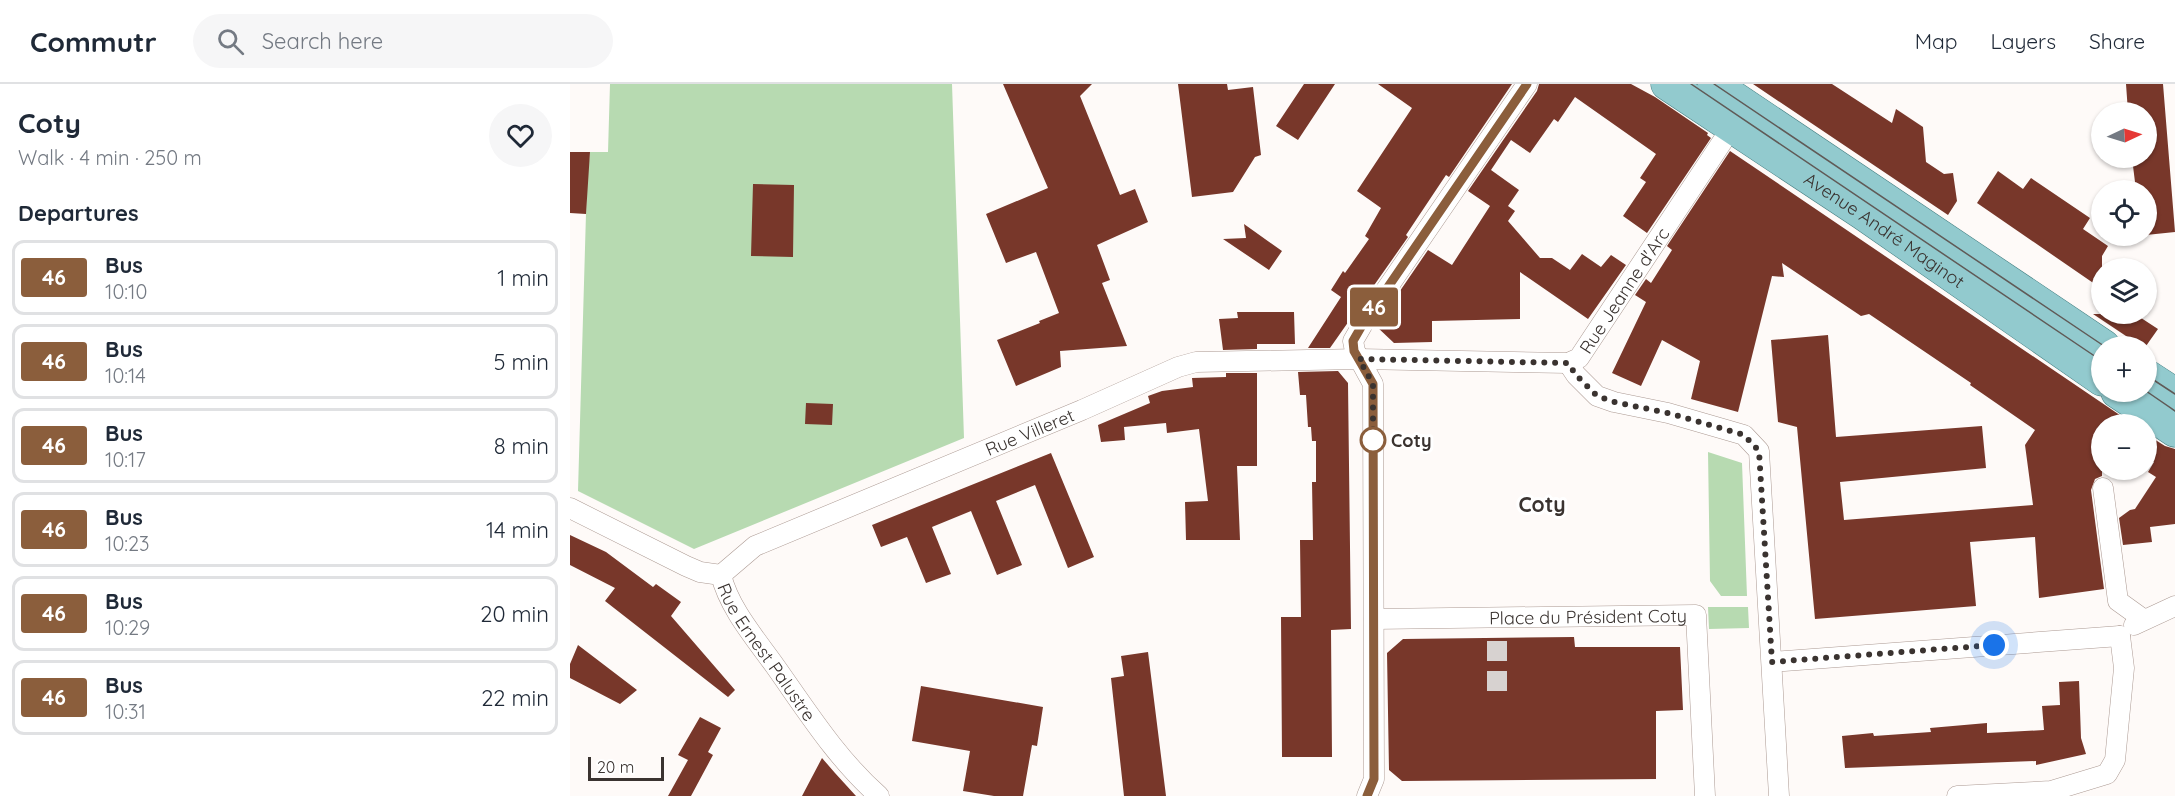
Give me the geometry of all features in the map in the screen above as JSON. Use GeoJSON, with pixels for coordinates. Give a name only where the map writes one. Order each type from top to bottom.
{"type":"FeatureCollection","features":[{"type":"Feature","properties":{"kind":"main road","name":"Avenue André Maginot"},"geometry":{"type":"LineString","coordinates":[[1667,84],[1911,247],[2091,372]]}},
{"type":"Feature","properties":{"kind":"main road","name":"Avenue André Maginot"},"geometry":{"type":"LineString","coordinates":[[1714,84],[2091,337]]}},
{"type":"Feature","properties":{"kind":"main road"},"geometry":{"type":"LineString","coordinates":[[2157,382],[2175,394]]}},
{"type":"Feature","properties":{"kind":"main road"},"geometry":{"type":"LineString","coordinates":[[2132,402],[2175,431]]}},
{"type":"Feature","properties":{"kind":"street"},"geometry":{"type":"LineString","coordinates":[[1367,796],[1374,779],[1373,384],[1354,351],[1353,341],[1527,84]]}},
{"type":"Feature","properties":{"kind":"street","name":"Rue Jeanne d'Arc"},"geometry":{"type":"LineString","coordinates":[[1359,359],[1568,363],[1579,358],[1732,127]]}},
{"type":"Feature","properties":{"kind":"street","name":"Rue Villeret"},"geometry":{"type":"LineString","coordinates":[[721,575],[755,546],[1082,410],[1178,367],[1196,362],[1359,359]]}},
{"type":"Feature","properties":{"kind":"street"},"geometry":{"type":"LineString","coordinates":[[1568,363],[1576,375],[1597,396],[1744,435],[1759,451],[1779,796]]}},
{"type":"Feature","properties":{"kind":"street"},"geometry":{"type":"LineString","coordinates":[[2103,488],[2118,601],[2143,620]]}},
{"type":"Feature","properties":{"kind":"street","name":"Rue Ernest Palustre"},"geometry":{"type":"LineString","coordinates":[[570,508],[686,566],[700,572],[721,575],[724,588],[761,646],[833,746],[860,779],[879,796]]}},
{"type":"Feature","properties":{"kind":"street"},"geometry":{"type":"LineString","coordinates":[[1772,662],[2120,636],[2143,620],[2175,606]]}},
{"type":"Feature","properties":{"kind":"street","name":"Place du Président Coty"},"geometry":{"type":"LineString","coordinates":[[1374,619],[1696,615],[1705,796]]}},
{"type":"Feature","properties":{"kind":"street"},"geometry":{"type":"LineString","coordinates":[[1957,796],[2051,791],[2107,774],[2115,760],[2124,668],[2120,636]]}},
{"type":"Feature","properties":{"kind":"green space"},"geometry":{"type":"Polygon","coordinates":[[[610,84],[952,84],[964,438],[694,549],[578,491],[587,179],[590,152],[608,152],[610,84]]]}},
{"type":"Feature","properties":{"kind":"green space"},"geometry":{"type":"Polygon","coordinates":[[[1708,452],[1742,463],[1747,596],[1721,596],[1710,581],[1708,452]]]}},
{"type":"Feature","properties":{"kind":"green space"},"geometry":{"type":"Polygon","coordinates":[[[1708,607],[1748,607],[1749,628],[1709,629],[1708,607]]]}},
{"type":"Feature","properties":{"kind":"building"},"geometry":{"type":"Polygon","coordinates":[[[1003,84],[1092,84],[1080,96],[1120,195],[1135,189],[1148,222],[1097,245],[1110,280],[1102,283],[1127,346],[1060,351],[1061,367],[1016,386],[997,340],[1059,313],[1036,252],[1006,263],[986,214],[1048,188],[1003,84]]]}},
{"type":"Feature","properties":{"kind":"building"},"geometry":{"type":"Polygon","coordinates":[[[1178,84],[1227,84],[1228,90],[1253,87],[1261,155],[1255,157],[1233,192],[1192,197],[1178,84]]]}},
{"type":"Feature","properties":{"kind":"building"},"geometry":{"type":"Polygon","coordinates":[[[1304,84],[1335,84],[1298,140],[1276,126],[1304,84]]]}},
{"type":"Feature","properties":{"kind":"building"},"geometry":{"type":"Polygon","coordinates":[[[1378,84],[1512,84],[1449,177],[1446,175],[1406,235],[1408,237],[1330,348],[1308,348],[1341,297],[1331,290],[1369,239],[1365,236],[1381,208],[1357,191],[1412,108],[1378,84]]]}},
{"type":"Feature","properties":{"kind":"building"},"geometry":{"type":"Polygon","coordinates":[[[1539,84],[1631,84],[1655,97],[1708,133],[1707,135],[1711,138],[1647,233],[1623,216],[1646,182],[1640,178],[1656,154],[1575,97],[1558,122],[1554,119],[1530,153],[1511,140],[1491,170],[1519,190],[1508,206],[1515,211],[1508,221],[1540,258],[1552,258],[1570,270],[1582,254],[1601,267],[1611,255],[1626,265],[1588,319],[1520,272],[1520,319],[1432,321],[1432,342],[1394,343],[1376,326],[1428,250],[1452,265],[1490,206],[1468,191],[1537,91],[1539,84]]]}},
{"type":"Feature","properties":{"kind":"building"},"geometry":{"type":"Polygon","coordinates":[[[1753,84],[1832,84],[1892,123],[1896,109],[1923,127],[1926,162],[1944,174],[1953,173],[1957,201],[1948,215],[1753,84]]]}},
{"type":"Feature","properties":{"kind":"building"},"geometry":{"type":"Polygon","coordinates":[[[2126,84],[2163,84],[2175,232],[2157,234],[2157,180],[2135,180],[2133,168],[2157,168],[2157,102],[2127,102],[2126,84]]]}},
{"type":"Feature","properties":{"kind":"building"},"geometry":{"type":"Polygon","coordinates":[[[1730,151],[2091,396],[2091,402],[2101,402],[2118,414],[2091,414],[2091,480],[2095,480],[2091,490],[2104,589],[2039,598],[2035,537],[1970,542],[1976,606],[1815,619],[1797,427],[1778,422],[1771,340],[1828,335],[1836,437],[1982,426],[1986,468],[1840,482],[1844,520],[2033,505],[2025,445],[2035,430],[1970,385],[1971,383],[1869,314],[1861,316],[1782,263],[1784,277],[1772,276],[1738,412],[1691,399],[1700,361],[1662,340],[1641,386],[1612,373],[1646,302],[1635,295],[1646,279],[1651,283],[1672,250],[1667,246],[1730,151]]]}},
{"type":"Feature","properties":{"kind":"building"},"geometry":{"type":"Polygon","coordinates":[[[570,152],[590,152],[586,214],[570,213],[570,152]]]}},
{"type":"Feature","properties":{"kind":"building"},"geometry":{"type":"Polygon","coordinates":[[[1998,171],[2023,189],[2031,178],[2090,218],[2083,229],[2091,234],[2091,246],[2108,246],[2102,258],[2091,258],[2091,281],[1977,203],[1998,171]]]}},
{"type":"Feature","properties":{"kind":"building"},"geometry":{"type":"Polygon","coordinates":[[[753,184],[794,185],[793,257],[751,256],[753,184]]]}},
{"type":"Feature","properties":{"kind":"building"},"geometry":{"type":"Polygon","coordinates":[[[1244,224],[1282,251],[1269,270],[1223,239],[1246,238],[1244,224]]]}},
{"type":"Feature","properties":{"kind":"building"},"geometry":{"type":"Polygon","coordinates":[[[1237,312],[1294,312],[1295,344],[1257,344],[1257,349],[1223,350],[1219,319],[1238,318],[1237,312]]]}},
{"type":"Feature","properties":{"kind":"building"},"geometry":{"type":"Polygon","coordinates":[[[2108,324],[2150,324],[2158,329],[2153,336],[2126,336],[2108,324]]]}},
{"type":"Feature","properties":{"kind":"building"},"geometry":{"type":"Polygon","coordinates":[[[1338,371],[1348,383],[1351,629],[1331,630],[1332,757],[1282,757],[1281,617],[1301,617],[1300,540],[1313,540],[1312,482],[1316,482],[1316,441],[1312,441],[1311,427],[1308,427],[1306,395],[1300,395],[1298,372],[1338,371]]]}},
{"type":"Feature","properties":{"kind":"building"},"geometry":{"type":"Polygon","coordinates":[[[1226,373],[1257,373],[1257,466],[1237,466],[1240,540],[1186,540],[1185,502],[1208,501],[1199,429],[1167,433],[1166,423],[1124,427],[1125,440],[1101,442],[1098,425],[1150,403],[1148,396],[1162,391],[1193,387],[1192,378],[1226,377],[1226,373]]]}},
{"type":"Feature","properties":{"kind":"building"},"geometry":{"type":"Polygon","coordinates":[[[806,403],[833,404],[832,425],[805,424],[806,403]]]}},
{"type":"Feature","properties":{"kind":"building"},"geometry":{"type":"Polygon","coordinates":[[[2157,441],[2175,449],[2175,524],[2150,527],[2152,542],[2123,545],[2119,518],[2135,509],[2154,480],[2157,480],[2157,441]]]}},
{"type":"Feature","properties":{"kind":"building"},"geometry":{"type":"Polygon","coordinates":[[[1051,453],[1094,557],[1068,568],[1035,485],[996,501],[1022,565],[997,575],[971,511],[932,527],[951,574],[926,583],[907,537],[881,547],[872,525],[1051,453]]]}},
{"type":"Feature","properties":{"kind":"building"},"geometry":{"type":"Polygon","coordinates":[[[570,535],[606,552],[653,587],[656,584],[681,602],[671,616],[735,690],[728,697],[605,601],[615,588],[570,565],[570,535]]]}},
{"type":"Feature","properties":{"kind":"building"},"geometry":{"type":"Polygon","coordinates":[[[1574,637],[1575,647],[1680,647],[1683,710],[1656,711],[1656,779],[1402,781],[1389,770],[1387,653],[1403,639],[1574,637]]]}},
{"type":"Feature","properties":{"kind":"building"},"geometry":{"type":"Polygon","coordinates":[[[578,645],[637,690],[620,704],[570,678],[570,664],[578,645]]]}},
{"type":"Feature","properties":{"kind":"building"},"geometry":{"type":"Polygon","coordinates":[[[1148,652],[1166,796],[1124,796],[1111,678],[1124,676],[1121,656],[1148,652]]]}},
{"type":"Feature","properties":{"kind":"building"},"geometry":{"type":"Polygon","coordinates":[[[2079,681],[2081,738],[2086,754],[2036,765],[2036,761],[1845,768],[1842,736],[1931,732],[1930,728],[1987,723],[1987,733],[2044,730],[2042,706],[2060,705],[2059,682],[2079,681]]]}},
{"type":"Feature","properties":{"kind":"building"},"geometry":{"type":"Polygon","coordinates":[[[921,686],[1043,707],[1037,746],[1032,745],[1023,796],[994,796],[963,791],[970,751],[912,741],[921,686]]]}},
{"type":"Feature","properties":{"kind":"building"},"geometry":{"type":"Polygon","coordinates":[[[700,717],[721,728],[708,752],[713,755],[691,796],[668,796],[688,760],[678,755],[700,717]]]}},
{"type":"Feature","properties":{"kind":"building"},"geometry":{"type":"Polygon","coordinates":[[[822,758],[835,773],[856,796],[802,796],[822,758]]]}},
{"type":"Feature","properties":{"kind":"tunnel"},"geometry":{"type":"LineString","coordinates":[[1497,641],[1497,696]]}},
{"type":"Feature","properties":{"kind":"tram line"},"geometry":{"type":"LineString","coordinates":[[1691,84],[2091,354]]}},
{"type":"Feature","properties":{"kind":"tram line"},"geometry":{"type":"LineString","coordinates":[[1714,84],[2091,337]]}},
{"type":"Feature","properties":{"kind":"tram line"},"geometry":{"type":"LineString","coordinates":[[2157,382],[2175,394]]}},
{"type":"Feature","properties":{"kind":"tram line"},"geometry":{"type":"LineString","coordinates":[[2157,399],[2175,411]]}},
{"type":"Feature","properties":{"kind":"bus line","name":"46"},"geometry":{"type":"LineString","coordinates":[[1367,796],[1374,779],[1373,384],[1354,351],[1353,341],[1527,84]]}},
{"type":"Feature","properties":{"kind":"place","name":"Coty"},"geometry":{"type":"Point","coordinates":[1373,440]}},
{"type":"Feature","properties":{"kind":"district","name":"Coty"},"geometry":{"type":"Point","coordinates":[1542,504]}},
{"type":"Feature","properties":{"kind":"route"},"geometry":{"type":"LineString","coordinates":[[1373,440],[1373,384],[1359,359],[1568,363],[1576,375],[1597,396],[1744,435],[1759,451],[1772,662],[1994,645]]}}]}
